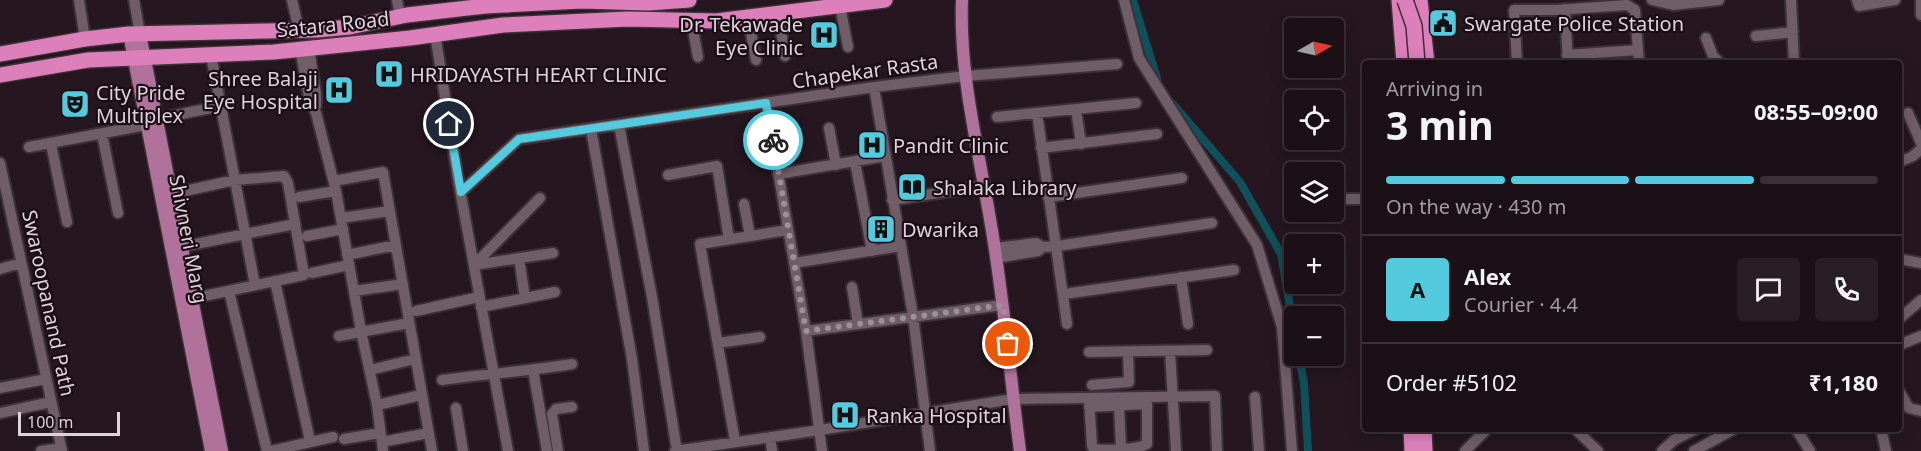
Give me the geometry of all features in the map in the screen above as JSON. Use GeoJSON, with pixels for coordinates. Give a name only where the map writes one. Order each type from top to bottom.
{"type":"FeatureCollection","features":[{"type":"Feature","properties":{"kind":"highway"},"geometry":{"type":"LineString","coordinates":[[674,18],[812,0]]}},
{"type":"Feature","properties":{"kind":"highway","name":"Satara Road"},"geometry":{"type":"LineString","coordinates":[[0,75],[88,60],[304,49],[487,27],[583,20],[674,18],[716,21],[885,0]]}},
{"type":"Feature","properties":{"kind":"highway"},"geometry":{"type":"LineString","coordinates":[[1420,0],[1427,60]]}},
{"type":"Feature","properties":{"kind":"highway","name":"Satara Road"},"geometry":{"type":"LineString","coordinates":[[0,54],[85,39],[134,34],[350,27],[400,16],[484,3],[683,1]]}},
{"type":"Feature","properties":{"kind":"highway"},"geometry":{"type":"LineString","coordinates":[[1402,2],[1404,60]]}},
{"type":"Feature","properties":{"kind":"highway"},"geometry":{"type":"LineString","coordinates":[[1402,2],[1412,60]]}},
{"type":"Feature","properties":{"kind":"highway"},"geometry":{"type":"LineString","coordinates":[[1402,2],[1413,26],[1417,60]]}},
{"type":"Feature","properties":{"kind":"highway"},"geometry":{"type":"LineString","coordinates":[[1411,432],[1412,451]]}},
{"type":"Feature","properties":{"kind":"highway"},"geometry":{"type":"LineString","coordinates":[[1424,432],[1425,451]]}},
{"type":"Feature","properties":{"kind":"main road"},"geometry":{"type":"LineString","coordinates":[[962,0],[961,21],[966,76],[996,253],[1020,451]]}},
{"type":"Feature","properties":{"kind":"main road","name":"Shivneri Marg"},"geometry":{"type":"LineString","coordinates":[[134,34],[212,428],[222,451]]}},
{"type":"Feature","properties":{"kind":"main road","name":"Shivneri Marg"},"geometry":{"type":"LineString","coordinates":[[151,122],[171,194],[181,247],[187,300]]}},
{"type":"Feature","properties":{"kind":"main road","name":"Shivneri Marg"},"geometry":{"type":"LineString","coordinates":[[211,451],[212,428]]}},
{"type":"Feature","properties":{"kind":"street"},"geometry":{"type":"LineString","coordinates":[[79,0],[85,39]]}},
{"type":"Feature","properties":{"kind":"street"},"geometry":{"type":"LineString","coordinates":[[134,0],[134,34]]}},
{"type":"Feature","properties":{"kind":"street"},"geometry":{"type":"LineString","coordinates":[[292,0],[299,30]]}},
{"type":"Feature","properties":{"kind":"street"},"geometry":{"type":"LineString","coordinates":[[397,0],[400,16]]}},
{"type":"Feature","properties":{"kind":"street"},"geometry":{"type":"LineString","coordinates":[[1124,0],[1139,58],[1257,245],[1282,327],[1292,451]]}},
{"type":"Feature","properties":{"kind":"street"},"geometry":{"type":"LineString","coordinates":[[1652,0],[1673,5],[1719,0]]}},
{"type":"Feature","properties":{"kind":"street"},"geometry":{"type":"LineString","coordinates":[[1791,0],[1794,60]]}},
{"type":"Feature","properties":{"kind":"street"},"geometry":{"type":"LineString","coordinates":[[1857,0],[1859,6],[1895,0]]}},
{"type":"Feature","properties":{"kind":"street"},"geometry":{"type":"LineString","coordinates":[[1921,1],[1921,15]]}},
{"type":"Feature","properties":{"kind":"street"},"geometry":{"type":"LineString","coordinates":[[484,3],[487,27]]}},
{"type":"Feature","properties":{"kind":"street"},"geometry":{"type":"LineString","coordinates":[[1516,60],[1514,10],[1565,9],[1620,3],[1635,10],[1639,60]]}},
{"type":"Feature","properties":{"kind":"street"},"geometry":{"type":"LineString","coordinates":[[840,6],[848,47]]}},
{"type":"Feature","properties":{"kind":"street"},"geometry":{"type":"LineString","coordinates":[[1565,9],[1568,59],[1613,57],[1638,50]]}},
{"type":"Feature","properties":{"kind":"street"},"geometry":{"type":"LineString","coordinates":[[778,14],[784,56]]}},
{"type":"Feature","properties":{"kind":"street"},"geometry":{"type":"LineString","coordinates":[[748,17],[756,60]]}},
{"type":"Feature","properties":{"kind":"street"},"geometry":{"type":"LineString","coordinates":[[691,19],[698,57]]}},
{"type":"Feature","properties":{"kind":"street"},"geometry":{"type":"LineString","coordinates":[[1756,36],[1792,32]]}},
{"type":"Feature","properties":{"kind":"street"},"geometry":{"type":"LineString","coordinates":[[435,34],[480,302],[508,451]]}},
{"type":"Feature","properties":{"kind":"street"},"geometry":{"type":"LineString","coordinates":[[1706,38],[1717,60]]}},
{"type":"Feature","properties":{"kind":"street"},"geometry":{"type":"LineString","coordinates":[[304,49],[316,94],[316,113],[335,186],[382,442]]}},
{"type":"Feature","properties":{"kind":"street"},"geometry":{"type":"LineString","coordinates":[[211,55],[255,285]]}},
{"type":"Feature","properties":{"kind":"street","name":"Chapekar Rasta"},"geometry":{"type":"LineString","coordinates":[[461,192],[519,139],[874,87],[966,76],[1117,64]]}},
{"type":"Feature","properties":{"kind":"street"},"geometry":{"type":"LineString","coordinates":[[874,87],[913,316],[930,451]]}},
{"type":"Feature","properties":{"kind":"street"},"geometry":{"type":"LineString","coordinates":[[766,103],[806,331],[822,451]]}},
{"type":"Feature","properties":{"kind":"street"},"geometry":{"type":"LineString","coordinates":[[997,117],[1136,103]]}},
{"type":"Feature","properties":{"kind":"street"},"geometry":{"type":"LineString","coordinates":[[29,147],[102,134],[220,106]]}},
{"type":"Feature","properties":{"kind":"street"},"geometry":{"type":"LineString","coordinates":[[1076,109],[1081,144]]}},
{"type":"Feature","properties":{"kind":"street"},"geometry":{"type":"LineString","coordinates":[[1037,113],[1067,324]]}},
{"type":"Feature","properties":{"kind":"street"},"geometry":{"type":"LineString","coordinates":[[1908,113],[1921,143]]}},
{"type":"Feature","properties":{"kind":"street"},"geometry":{"type":"LineString","coordinates":[[619,125],[652,297],[677,451],[1013,399],[1089,403],[1119,405],[1147,404],[1148,444],[1094,449],[1089,403]]}},
{"type":"Feature","properties":{"kind":"street"},"geometry":{"type":"LineString","coordinates":[[829,128],[836,165]]}},
{"type":"Feature","properties":{"kind":"street"},"geometry":{"type":"LineString","coordinates":[[591,129],[632,359],[644,451]]}},
{"type":"Feature","properties":{"kind":"street"},"geometry":{"type":"LineString","coordinates":[[102,134],[118,213]]}},
{"type":"Feature","properties":{"kind":"street"},"geometry":{"type":"LineString","coordinates":[[1041,148],[1157,134]]}},
{"type":"Feature","properties":{"kind":"street"},"geometry":{"type":"LineString","coordinates":[[51,144],[67,222]]}},
{"type":"Feature","properties":{"kind":"street"},"geometry":{"type":"LineString","coordinates":[[1902,161],[1921,149]]}},
{"type":"Feature","properties":{"kind":"street"},"geometry":{"type":"LineString","coordinates":[[778,174],[885,156]]}},
{"type":"Feature","properties":{"kind":"street"},"geometry":{"type":"LineString","coordinates":[[855,162],[872,251]]}},
{"type":"Feature","properties":{"kind":"street"},"geometry":{"type":"LineString","coordinates":[[668,175],[717,166],[729,239]]}},
{"type":"Feature","properties":{"kind":"street","name":"Swaroopanand Path"},"geometry":{"type":"LineString","coordinates":[[0,167],[5,215],[21,262],[61,449]]}},
{"type":"Feature","properties":{"kind":"street"},"geometry":{"type":"LineString","coordinates":[[299,197],[383,172],[432,451]]}},
{"type":"Feature","properties":{"kind":"street"},"geometry":{"type":"LineString","coordinates":[[171,194],[235,180],[284,176],[288,183],[304,275],[187,300]]}},
{"type":"Feature","properties":{"kind":"street"},"geometry":{"type":"LineString","coordinates":[[1048,197],[1182,178]]}},
{"type":"Feature","properties":{"kind":"street"},"geometry":{"type":"LineString","coordinates":[[892,200],[984,186]]}},
{"type":"Feature","properties":{"kind":"street"},"geometry":{"type":"LineString","coordinates":[[474,265],[540,198]]}},
{"type":"Feature","properties":{"kind":"street"},"geometry":{"type":"LineString","coordinates":[[1344,199],[1362,199]]}},
{"type":"Feature","properties":{"kind":"street"},"geometry":{"type":"LineString","coordinates":[[744,204],[750,236]]}},
{"type":"Feature","properties":{"kind":"street"},"geometry":{"type":"LineString","coordinates":[[307,236],[390,211]]}},
{"type":"Feature","properties":{"kind":"street"},"geometry":{"type":"LineString","coordinates":[[181,247],[295,224]]}},
{"type":"Feature","properties":{"kind":"street"},"geometry":{"type":"LineString","coordinates":[[996,253],[1036,243],[1043,247],[1057,246],[1212,224]]}},
{"type":"Feature","properties":{"kind":"street"},"geometry":{"type":"LineString","coordinates":[[735,441],[700,244],[788,230]]}},
{"type":"Feature","properties":{"kind":"street"},"geometry":{"type":"LineString","coordinates":[[312,273],[396,245]]}},
{"type":"Feature","properties":{"kind":"street"},"geometry":{"type":"LineString","coordinates":[[794,263],[901,246]]}},
{"type":"Feature","properties":{"kind":"street"},"geometry":{"type":"LineString","coordinates":[[474,265],[553,253]]}},
{"type":"Feature","properties":{"kind":"street"},"geometry":{"type":"LineString","coordinates":[[519,258],[525,298]]}},
{"type":"Feature","properties":{"kind":"street"},"geometry":{"type":"LineString","coordinates":[[1902,260],[1921,263]]}},
{"type":"Feature","properties":{"kind":"street"},"geometry":{"type":"LineString","coordinates":[[0,269],[21,262]]}},
{"type":"Feature","properties":{"kind":"street"},"geometry":{"type":"LineString","coordinates":[[1064,294],[1234,270]]}},
{"type":"Feature","properties":{"kind":"street"},"geometry":{"type":"LineString","coordinates":[[1181,277],[1188,324]]}},
{"type":"Feature","properties":{"kind":"street"},"geometry":{"type":"LineString","coordinates":[[275,281],[310,441]]}},
{"type":"Feature","properties":{"kind":"street"},"geometry":{"type":"LineString","coordinates":[[354,291],[403,284]]}},
{"type":"Feature","properties":{"kind":"street"},"geometry":{"type":"LineString","coordinates":[[852,287],[858,324]]}},
{"type":"Feature","properties":{"kind":"street"},"geometry":{"type":"LineString","coordinates":[[230,291],[269,451],[290,448],[310,441],[339,438],[382,442],[428,434]]}},
{"type":"Feature","properties":{"kind":"street"},"geometry":{"type":"LineString","coordinates":[[416,311],[525,298],[555,292]]}},
{"type":"Feature","properties":{"kind":"street"},"geometry":{"type":"LineString","coordinates":[[1902,317],[1921,300]]}},
{"type":"Feature","properties":{"kind":"street"},"geometry":{"type":"LineString","coordinates":[[806,331],[1003,305]]}},
{"type":"Feature","properties":{"kind":"street"},"geometry":{"type":"LineString","coordinates":[[339,336],[409,323]]}},
{"type":"Feature","properties":{"kind":"street"},"geometry":{"type":"LineString","coordinates":[[1902,344],[1921,336]]}},
{"type":"Feature","properties":{"kind":"street"},"geometry":{"type":"LineString","coordinates":[[718,343],[760,337]]}},
{"type":"Feature","properties":{"kind":"street"},"geometry":{"type":"LineString","coordinates":[[1089,352],[1207,350]]}},
{"type":"Feature","properties":{"kind":"street"},"geometry":{"type":"LineString","coordinates":[[1170,351],[1176,451]]}},
{"type":"Feature","properties":{"kind":"street"},"geometry":{"type":"LineString","coordinates":[[1092,385],[1130,382],[1128,352]]}},
{"type":"Feature","properties":{"kind":"street"},"geometry":{"type":"LineString","coordinates":[[370,370],[415,359]]}},
{"type":"Feature","properties":{"kind":"street"},"geometry":{"type":"LineString","coordinates":[[442,380],[572,364]]}},
{"type":"Feature","properties":{"kind":"street"},"geometry":{"type":"LineString","coordinates":[[533,370],[547,451]]}},
{"type":"Feature","properties":{"kind":"street"},"geometry":{"type":"LineString","coordinates":[[0,388],[46,379]]}},
{"type":"Feature","properties":{"kind":"street"},"geometry":{"type":"LineString","coordinates":[[377,405],[421,395]]}},
{"type":"Feature","properties":{"kind":"street"},"geometry":{"type":"LineString","coordinates":[[1089,403],[1215,396],[1217,451]]}},
{"type":"Feature","properties":{"kind":"street"},"geometry":{"type":"LineString","coordinates":[[1255,397],[1259,451]]}},
{"type":"Feature","properties":{"kind":"street"},"geometry":{"type":"LineString","coordinates":[[1902,398],[1909,408],[1921,411]]}},
{"type":"Feature","properties":{"kind":"street"},"geometry":{"type":"LineString","coordinates":[[0,413],[51,402]]}},
{"type":"Feature","properties":{"kind":"street"},"geometry":{"type":"LineString","coordinates":[[1119,405],[1121,448]]}},
{"type":"Feature","properties":{"kind":"street"},"geometry":{"type":"LineString","coordinates":[[558,451],[552,414],[556,409],[572,407]]}},
{"type":"Feature","properties":{"kind":"street"},"geometry":{"type":"LineString","coordinates":[[456,408],[464,451]]}},
{"type":"Feature","properties":{"kind":"street"},"geometry":{"type":"LineString","coordinates":[[1465,451],[1485,432]]}},
{"type":"Feature","properties":{"kind":"street"},"geometry":{"type":"LineString","coordinates":[[1578,432],[1598,451]]}},
{"type":"Feature","properties":{"kind":"street"},"geometry":{"type":"LineString","coordinates":[[1662,451],[1681,432]]}},
{"type":"Feature","properties":{"kind":"street"},"geometry":{"type":"LineString","coordinates":[[1694,451],[1729,432]]}},
{"type":"Feature","properties":{"kind":"street"},"geometry":{"type":"LineString","coordinates":[[1798,432],[1810,451]]}},
{"type":"Feature","properties":{"kind":"street"},"geometry":{"type":"LineString","coordinates":[[1882,432],[1886,451]]}},
{"type":"Feature","properties":{"kind":"street"},"geometry":{"type":"LineString","coordinates":[[770,437],[772,451]]}},
{"type":"Feature","properties":{"kind":"street"},"geometry":{"type":"LineString","coordinates":[[41,451],[61,449]]}},
{"type":"Feature","properties":{"kind":"waterway"},"geometry":{"type":"LineString","coordinates":[[1133,0],[1159,85]]}},
{"type":"Feature","properties":{"kind":"waterway"},"geometry":{"type":"LineString","coordinates":[[1173,104],[1240,182],[1281,254],[1290,306]]}},
{"type":"Feature","properties":{"kind":"waterway"},"geometry":{"type":"LineString","coordinates":[[1301,366],[1308,451]]}},
{"type":"Feature","properties":{"kind":"way so far"},"geometry":{"type":"LineString","coordinates":[[773,140],[806,331],[1003,305],[1008,344]]}},
{"type":"Feature","properties":{"kind":"place","name":"Swargate Police Station"},"geometry":{"type":"Point","coordinates":[1443,23]}},
{"type":"Feature","properties":{"kind":"place","name":"Dr. Tekawade Eye Clinic"},"geometry":{"type":"Point","coordinates":[824,35]}},
{"type":"Feature","properties":{"kind":"place","name":"HRIDAYASTH HEART CLINIC"},"geometry":{"type":"Point","coordinates":[389,74]}},
{"type":"Feature","properties":{"kind":"place","name":"Shree Balaji Eye Hospital"},"geometry":{"type":"Point","coordinates":[339,90]}},
{"type":"Feature","properties":{"kind":"place","name":"City Pride Multiplex"},"geometry":{"type":"Point","coordinates":[75,104]}},
{"type":"Feature","properties":{"kind":"place","name":"Pandit Clinic"},"geometry":{"type":"Point","coordinates":[872,145]}},
{"type":"Feature","properties":{"kind":"place","name":"Shalaka Library"},"geometry":{"type":"Point","coordinates":[912,187]}},
{"type":"Feature","properties":{"kind":"place","name":"Dwarika"},"geometry":{"type":"Point","coordinates":[881,229]}},
{"type":"Feature","properties":{"kind":"place","name":"Ranka Hospital"},"geometry":{"type":"Point","coordinates":[845,415]}},
{"type":"Feature","properties":{"kind":"route"},"geometry":{"type":"LineString","coordinates":[[449,124],[461,192],[519,139],[766,103],[773,140]]}}]}
